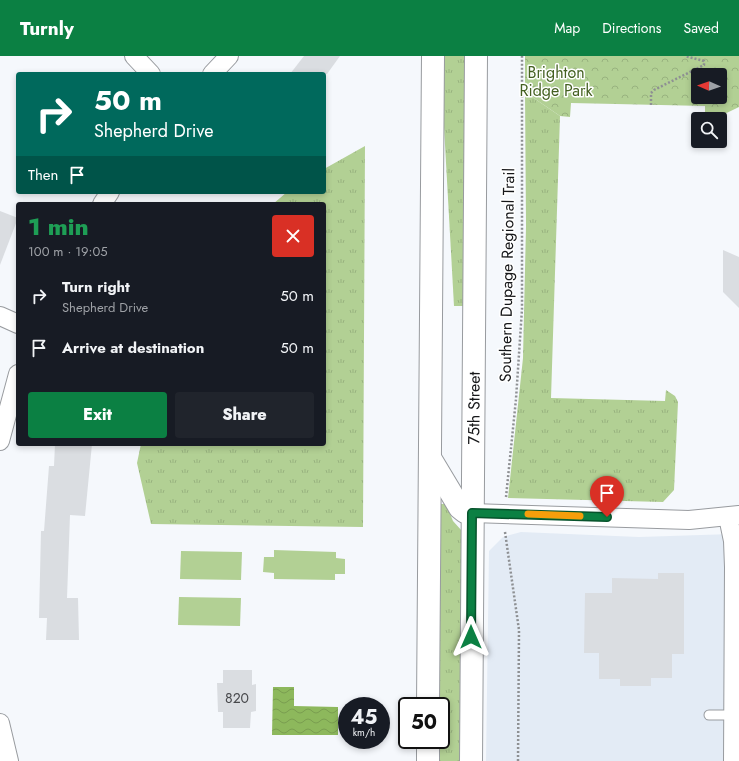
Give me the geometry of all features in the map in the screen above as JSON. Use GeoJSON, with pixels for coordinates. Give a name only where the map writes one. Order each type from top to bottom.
{"type":"FeatureCollection","features":[{"type":"Feature","properties":{"kind":"main road"},"geometry":{"type":"LineString","coordinates":[[428,697],[433,56]]}},
{"type":"Feature","properties":{"kind":"main road","name":"75th Street"},"geometry":{"type":"LineString","coordinates":[[471,761],[476,56]]}},
{"type":"Feature","properties":{"kind":"main road"},"geometry":{"type":"LineString","coordinates":[[430,458],[460,508],[465,512],[472,513]]}},
{"type":"Feature","properties":{"kind":"main road"},"geometry":{"type":"LineString","coordinates":[[428,749],[428,761]]}},
{"type":"Feature","properties":{"kind":"street"},"geometry":{"type":"LineString","coordinates":[[134,56],[149,72]]}},
{"type":"Feature","properties":{"kind":"street"},"geometry":{"type":"LineString","coordinates":[[214,72],[229,56]]}},
{"type":"Feature","properties":{"kind":"street"},"geometry":{"type":"LineString","coordinates":[[0,316],[16,323]]}},
{"type":"Feature","properties":{"kind":"street"},"geometry":{"type":"LineString","coordinates":[[0,441],[16,381]]}},
{"type":"Feature","properties":{"kind":"street"},"geometry":{"type":"LineString","coordinates":[[472,513],[689,520],[734,516],[733,761]]}},
{"type":"Feature","properties":{"kind":"street"},"geometry":{"type":"LineString","coordinates":[[0,723],[9,761]]}},
{"type":"Feature","properties":{"kind":"lane"},"geometry":{"type":"LineString","coordinates":[[709,715],[733,715]]}},
{"type":"Feature","properties":{"kind":"path","name":"Southern Dupage Regional Trail"},"geometry":{"type":"LineString","coordinates":[[506,495],[516,399],[522,309],[522,56]]}},
{"type":"Feature","properties":{"kind":"path"},"geometry":{"type":"LineString","coordinates":[[650,105],[651,93],[654,90],[704,65],[704,61],[685,56]]}},
{"type":"Feature","properties":{"kind":"path"},"geometry":{"type":"LineString","coordinates":[[505,535],[519,630],[518,761]]}},
{"type":"Feature","properties":{"kind":"shaded area"},"geometry":{"type":"Polygon","coordinates":[[[521,532],[639,537],[732,534],[730,761],[486,761],[489,551],[503,537],[521,532]]]}},
{"type":"Feature","properties":{"kind":"green space"},"geometry":{"type":"Polygon","coordinates":[[[443,56],[465,56],[464,306],[454,306],[442,91],[443,56]]]}},
{"type":"Feature","properties":{"kind":"green space","name":"Brighton Ridge Park"},"geometry":{"type":"Polygon","coordinates":[[[525,56],[739,56],[739,107],[727,113],[705,112],[705,106],[571,103],[570,117],[560,116],[525,92],[525,56]]]}},
{"type":"Feature","properties":{"kind":"green space"},"geometry":{"type":"Polygon","coordinates":[[[525,92],[560,116],[551,398],[665,401],[666,390],[675,396],[678,402],[674,490],[663,502],[508,498],[523,358],[526,226],[525,92]]]}},
{"type":"Feature","properties":{"kind":"green space"},"geometry":{"type":"Polygon","coordinates":[[[365,146],[363,527],[151,524],[137,463],[141,446],[326,446],[326,202],[275,202],[285,194],[326,194],[326,168],[365,146]]]}},
{"type":"Feature","properties":{"kind":"green space"},"geometry":{"type":"Polygon","coordinates":[[[439,504],[446,504],[453,521],[462,531],[461,761],[438,761],[438,749],[450,749],[450,697],[438,697],[439,504]]]}},
{"type":"Feature","properties":{"kind":"green space"},"geometry":{"type":"Polygon","coordinates":[[[274,550],[336,552],[336,558],[345,559],[345,574],[335,574],[335,580],[274,579],[274,573],[263,572],[264,557],[274,557],[274,550]]]}},
{"type":"Feature","properties":{"kind":"green space"},"geometry":{"type":"Polygon","coordinates":[[[181,551],[242,552],[241,580],[180,579],[181,551]]]}},
{"type":"Feature","properties":{"kind":"green space"},"geometry":{"type":"Polygon","coordinates":[[[179,597],[241,598],[240,626],[178,625],[179,597]]]}},
{"type":"Feature","properties":{"kind":"water"},"geometry":{"type":"Polygon","coordinates":[[[273,687],[294,687],[294,706],[338,707],[338,735],[272,735],[273,687]]]}},
{"type":"Feature","properties":{"kind":"building"},"geometry":{"type":"Polygon","coordinates":[[[304,56],[340,56],[327,74],[326,72],[292,72],[304,56]]]}},
{"type":"Feature","properties":{"kind":"building"},"geometry":{"type":"Polygon","coordinates":[[[0,211],[16,217],[16,223],[0,265],[0,211]]]}},
{"type":"Feature","properties":{"kind":"building"},"geometry":{"type":"Polygon","coordinates":[[[723,250],[739,257],[739,308],[723,292],[723,250]]]}},
{"type":"Feature","properties":{"kind":"building"},"geometry":{"type":"Polygon","coordinates":[[[55,446],[92,446],[85,516],[70,515],[67,598],[78,598],[79,640],[46,640],[47,618],[39,618],[41,531],[44,531],[49,466],[54,466],[55,446]]]}},
{"type":"Feature","properties":{"kind":"building"},"geometry":{"type":"Polygon","coordinates":[[[658,573],[684,573],[684,654],[672,654],[672,678],[651,678],[651,686],[620,686],[620,679],[599,679],[599,653],[584,653],[585,593],[612,593],[612,578],[658,579],[658,573]]]}},
{"type":"Feature","properties":{"kind":"building"},"geometry":{"type":"Polygon","coordinates":[[[223,670],[252,670],[252,685],[256,684],[256,711],[251,712],[250,728],[223,728],[223,712],[218,712],[217,683],[223,683],[223,670]]]}},
{"type":"Feature","properties":{"kind":"slow traffic"},"geometry":{"type":"LineString","coordinates":[[528,514],[580,516]]}},
{"type":"Feature","properties":{"kind":"route"},"geometry":{"type":"LineString","coordinates":[[471,637],[472,513],[547,514],[607,517]]}}]}
